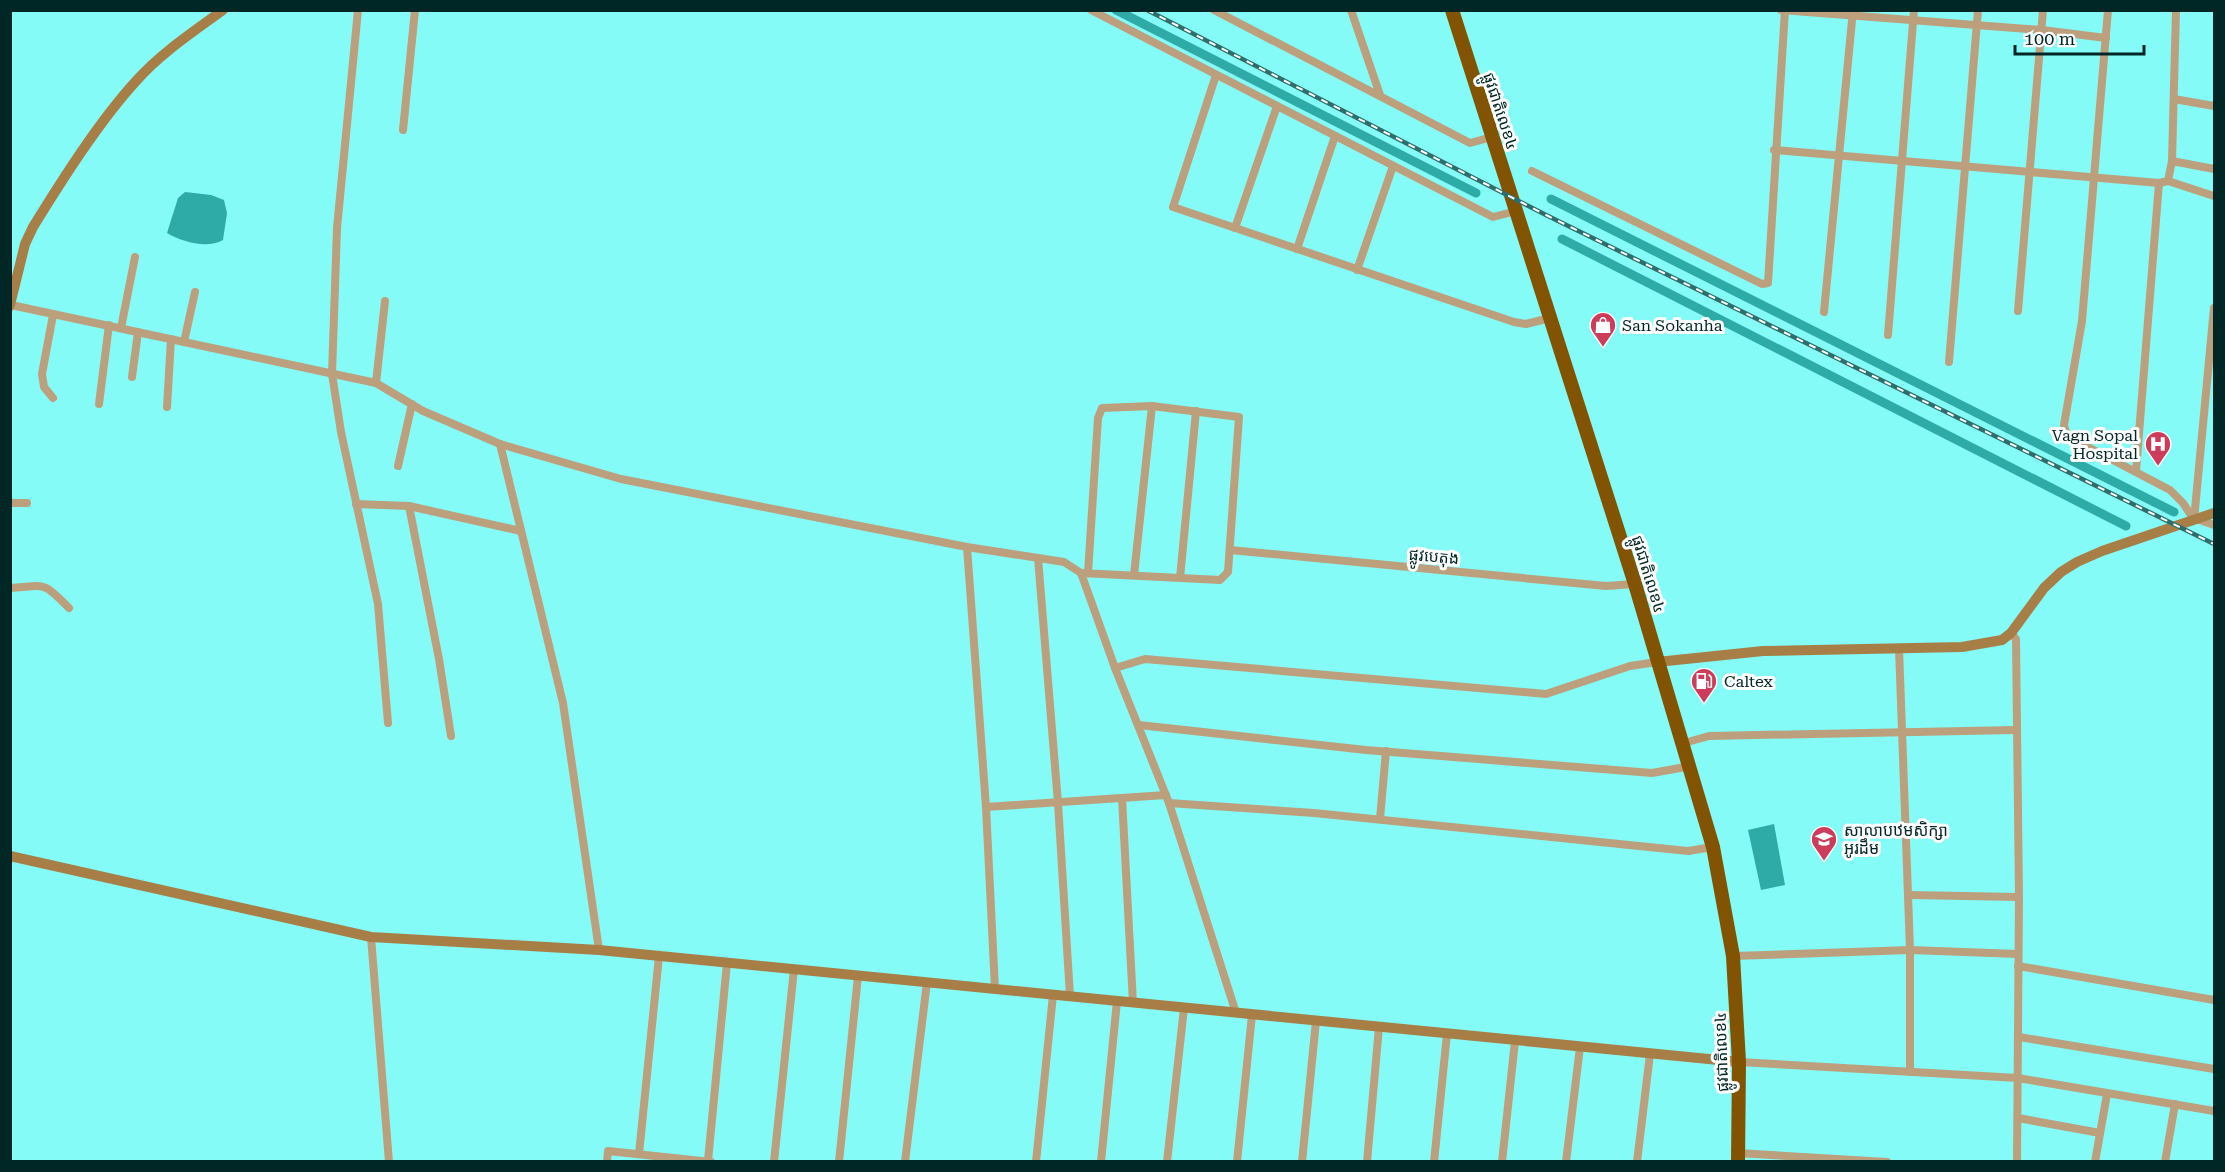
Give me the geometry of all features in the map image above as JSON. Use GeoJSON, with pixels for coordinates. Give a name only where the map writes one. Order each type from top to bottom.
{"type":"FeatureCollection","features":[{"type":"Feature","properties":{"kind":"highway","name":"ផ្លូវជាតិលេខ៤"},"geometry":{"type":"LineString","coordinates":[[1452,10],[1635,584],[1691,766],[1713,847],[1732,956],[1739,1062],[1738,1157]]}},
{"type":"Feature","properties":{"kind":"street"},"geometry":{"type":"LineString","coordinates":[[223,10],[165,53],[137,79],[116,106],[33,227],[26,244],[11,306],[376,383],[423,411],[500,444],[621,479],[967,547],[1064,562],[1084,573],[1224,578],[1228,572],[1240,421],[1236,416],[1152,406],[1110,406],[1100,411],[1084,573],[1115,668],[1168,799],[1236,1013]]}},
{"type":"Feature","properties":{"kind":"street"},"geometry":{"type":"LineString","coordinates":[[358,10],[337,228],[332,374],[356,504],[378,604],[388,723]]}},
{"type":"Feature","properties":{"kind":"street"},"geometry":{"type":"LineString","coordinates":[[403,130],[415,10]]}},
{"type":"Feature","properties":{"kind":"street"},"geometry":{"type":"LineString","coordinates":[[1091,10],[1493,217],[1516,211]]}},
{"type":"Feature","properties":{"kind":"street"},"geometry":{"type":"LineString","coordinates":[[1214,10],[1470,143],[1492,137]]}},
{"type":"Feature","properties":{"kind":"street"},"geometry":{"type":"LineString","coordinates":[[1351,10],[1380,95]]}},
{"type":"Feature","properties":{"kind":"street"},"geometry":{"type":"LineString","coordinates":[[1888,335],[1914,10]]}},
{"type":"Feature","properties":{"kind":"street"},"geometry":{"type":"LineString","coordinates":[[1949,362],[1978,10]]}},
{"type":"Feature","properties":{"kind":"street"},"geometry":{"type":"LineString","coordinates":[[2018,311],[2043,10]]}},
{"type":"Feature","properties":{"kind":"street"},"geometry":{"type":"LineString","coordinates":[[2108,10],[2082,321],[2064,425],[2067,436],[2170,490],[2195,520],[2214,525]]}},
{"type":"Feature","properties":{"kind":"street"},"geometry":{"type":"LineString","coordinates":[[2136,471],[2164,182],[2172,161],[2176,10]]}},
{"type":"Feature","properties":{"kind":"street"},"geometry":{"type":"LineString","coordinates":[[1532,171],[1762,284],[1767,283],[1784,11],[1852,14],[2042,30],[2106,38]]}},
{"type":"Feature","properties":{"kind":"street"},"geometry":{"type":"LineString","coordinates":[[1824,312],[1852,14]]}},
{"type":"Feature","properties":{"kind":"street"},"geometry":{"type":"LineString","coordinates":[[1216,75],[1173,207],[1514,322],[1526,324],[1550,318]]}},
{"type":"Feature","properties":{"kind":"street"},"geometry":{"type":"LineString","coordinates":[[2174,99],[2214,106]]}},
{"type":"Feature","properties":{"kind":"street"},"geometry":{"type":"LineString","coordinates":[[1235,228],[1276,106]]}},
{"type":"Feature","properties":{"kind":"street"},"geometry":{"type":"LineString","coordinates":[[1297,249],[1335,136]]}},
{"type":"Feature","properties":{"kind":"street"},"geometry":{"type":"LineString","coordinates":[[1774,150],[1964,168],[2164,182],[2214,196]]}},
{"type":"Feature","properties":{"kind":"street"},"geometry":{"type":"LineString","coordinates":[[2172,161],[2214,169]]}},
{"type":"Feature","properties":{"kind":"street"},"geometry":{"type":"LineString","coordinates":[[1357,270],[1393,166]]}},
{"type":"Feature","properties":{"kind":"street"},"geometry":{"type":"LineString","coordinates":[[121,328],[135,257]]}},
{"type":"Feature","properties":{"kind":"street"},"geometry":{"type":"LineString","coordinates":[[184,342],[195,292]]}},
{"type":"Feature","properties":{"kind":"street"},"geometry":{"type":"LineString","coordinates":[[376,383],[385,301]]}},
{"type":"Feature","properties":{"kind":"street"},"geometry":{"type":"LineString","coordinates":[[2195,520],[2214,308]]}},
{"type":"Feature","properties":{"kind":"street"},"geometry":{"type":"LineString","coordinates":[[53,315],[42,374],[44,387],[53,398]]}},
{"type":"Feature","properties":{"kind":"street"},"geometry":{"type":"LineString","coordinates":[[99,404],[109,325]]}},
{"type":"Feature","properties":{"kind":"street"},"geometry":{"type":"LineString","coordinates":[[132,377],[138,332]]}},
{"type":"Feature","properties":{"kind":"street"},"geometry":{"type":"LineString","coordinates":[[167,407],[171,339]]}},
{"type":"Feature","properties":{"kind":"street"},"geometry":{"type":"LineString","coordinates":[[398,466],[412,404]]}},
{"type":"Feature","properties":{"kind":"street"},"geometry":{"type":"LineString","coordinates":[[1134,575],[1152,406]]}},
{"type":"Feature","properties":{"kind":"street"},"geometry":{"type":"LineString","coordinates":[[1180,578],[1196,411]]}},
{"type":"Feature","properties":{"kind":"street"},"geometry":{"type":"LineString","coordinates":[[500,444],[563,703],[599,950]]}},
{"type":"Feature","properties":{"kind":"street"},"geometry":{"type":"LineString","coordinates":[[10,503],[27,503]]}},
{"type":"Feature","properties":{"kind":"street"},"geometry":{"type":"LineString","coordinates":[[356,504],[410,507],[521,531]]}},
{"type":"Feature","properties":{"kind":"street"},"geometry":{"type":"LineString","coordinates":[[410,507],[440,659],[451,736]]}},
{"type":"Feature","properties":{"kind":"street"},"geometry":{"type":"LineString","coordinates":[[1115,668],[1145,659],[1546,694],[1630,666],[1658,662],[1763,651],[1962,647],[1994,643],[2011,633],[2044,588],[2069,567],[2102,551],[2214,513]]}},
{"type":"Feature","properties":{"kind":"street"},"geometry":{"type":"LineString","coordinates":[[967,547],[986,807],[995,989]]}},
{"type":"Feature","properties":{"kind":"street","name":"ផ្លូវបេតុង"},"geometry":{"type":"LineString","coordinates":[[1230,550],[1606,586],[1635,584]]}},
{"type":"Feature","properties":{"kind":"street"},"geometry":{"type":"LineString","coordinates":[[1038,558],[1058,803],[1070,996]]}},
{"type":"Feature","properties":{"kind":"street"},"geometry":{"type":"LineString","coordinates":[[10,588],[40,584],[47,587],[69,608]]}},
{"type":"Feature","properties":{"kind":"street"},"geometry":{"type":"LineString","coordinates":[[2011,633],[2016,639],[2015,730],[2019,897],[2017,1161]]}},
{"type":"Feature","properties":{"kind":"street"},"geometry":{"type":"LineString","coordinates":[[1899,648],[1909,894],[1910,1072]]}},
{"type":"Feature","properties":{"kind":"street"},"geometry":{"type":"LineString","coordinates":[[1138,725],[1386,751],[1652,772],[1691,766]]}},
{"type":"Feature","properties":{"kind":"street"},"geometry":{"type":"LineString","coordinates":[[1684,743],[1709,736],[1904,734],[2015,730]]}},
{"type":"Feature","properties":{"kind":"street"},"geometry":{"type":"LineString","coordinates":[[1380,819],[1386,751]]}},
{"type":"Feature","properties":{"kind":"street"},"geometry":{"type":"LineString","coordinates":[[986,807],[1122,798],[1168,799],[1688,852],[1713,847]]}},
{"type":"Feature","properties":{"kind":"street"},"geometry":{"type":"LineString","coordinates":[[1122,798],[1133,1003]]}},
{"type":"Feature","properties":{"kind":"street"},"geometry":{"type":"LineString","coordinates":[[10,856],[371,937],[599,950],[1739,1062],[2018,1078],[2214,1111]]}},
{"type":"Feature","properties":{"kind":"street"},"geometry":{"type":"LineString","coordinates":[[1909,894],[2019,897]]}},
{"type":"Feature","properties":{"kind":"street"},"geometry":{"type":"LineString","coordinates":[[371,937],[389,1161]]}},
{"type":"Feature","properties":{"kind":"street"},"geometry":{"type":"LineString","coordinates":[[1732,956],[1910,950],[2018,954]]}},
{"type":"Feature","properties":{"kind":"street"},"geometry":{"type":"LineString","coordinates":[[639,1154],[659,956]]}},
{"type":"Feature","properties":{"kind":"street"},"geometry":{"type":"LineString","coordinates":[[607,1161],[608,1151],[709,1161],[727,963]]}},
{"type":"Feature","properties":{"kind":"street"},"geometry":{"type":"LineString","coordinates":[[2018,966],[2214,1000]]}},
{"type":"Feature","properties":{"kind":"street"},"geometry":{"type":"LineString","coordinates":[[774,1161],[794,969]]}},
{"type":"Feature","properties":{"kind":"street"},"geometry":{"type":"LineString","coordinates":[[839,1161],[858,976]]}},
{"type":"Feature","properties":{"kind":"street"},"geometry":{"type":"LineString","coordinates":[[905,1161],[927,982]]}},
{"type":"Feature","properties":{"kind":"street"},"geometry":{"type":"LineString","coordinates":[[1036,1161],[1053,995]]}},
{"type":"Feature","properties":{"kind":"street"},"geometry":{"type":"LineString","coordinates":[[1101,1161],[1118,1001]]}},
{"type":"Feature","properties":{"kind":"street"},"geometry":{"type":"LineString","coordinates":[[1167,1161],[1184,1008]]}},
{"type":"Feature","properties":{"kind":"street"},"geometry":{"type":"LineString","coordinates":[[1237,1161],[1252,1014]]}},
{"type":"Feature","properties":{"kind":"street"},"geometry":{"type":"LineString","coordinates":[[1302,1161],[1316,1021]]}},
{"type":"Feature","properties":{"kind":"street"},"geometry":{"type":"LineString","coordinates":[[1367,1161],[1379,1027]]}},
{"type":"Feature","properties":{"kind":"street"},"geometry":{"type":"LineString","coordinates":[[1434,1161],[1448,1034]]}},
{"type":"Feature","properties":{"kind":"street"},"geometry":{"type":"LineString","coordinates":[[2019,1036],[2214,1069]]}},
{"type":"Feature","properties":{"kind":"street"},"geometry":{"type":"LineString","coordinates":[[1502,1161],[1515,1041]]}},
{"type":"Feature","properties":{"kind":"street"},"geometry":{"type":"LineString","coordinates":[[1566,1161],[1580,1047]]}},
{"type":"Feature","properties":{"kind":"street"},"geometry":{"type":"LineString","coordinates":[[1637,1161],[1650,1054]]}},
{"type":"Feature","properties":{"kind":"street"},"geometry":{"type":"LineString","coordinates":[[2095,1161],[2106,1094]]}},
{"type":"Feature","properties":{"kind":"street"},"geometry":{"type":"LineString","coordinates":[[2165,1161],[2175,1104]]}},
{"type":"Feature","properties":{"kind":"street"},"geometry":{"type":"LineString","coordinates":[[2018,1118],[2100,1133]]}},
{"type":"Feature","properties":{"kind":"street"},"geometry":{"type":"LineString","coordinates":[[1738,1157],[1887,1161]]}},
{"type":"Feature","properties":{"kind":"water"},"geometry":{"type":"Polygon","coordinates":[[[185,192],[211,195],[224,200],[227,213],[223,240],[217,243],[202,244],[180,239],[167,233],[178,198],[185,192]]]}},
{"type":"Feature","properties":{"kind":"water"},"geometry":{"type":"Polygon","coordinates":[[[1774,824],[1785,885],[1761,890],[1748,830],[1774,824]]]}},
{"type":"Feature","properties":{"kind":"waterway"},"geometry":{"type":"LineString","coordinates":[[1116,10],[1476,193]]}},
{"type":"Feature","properties":{"kind":"waterway"},"geometry":{"type":"LineString","coordinates":[[1551,199],[2174,512]]}},
{"type":"Feature","properties":{"kind":"waterway"},"geometry":{"type":"LineString","coordinates":[[1562,239],[2126,526]]}},
{"type":"Feature","properties":{"kind":"railway"},"geometry":{"type":"LineString","coordinates":[[1147,10],[1546,215],[2214,544]]}},
{"type":"Feature","properties":{"kind":"place","name":"San Sokanha"},"geometry":{"type":"Point","coordinates":[1603,348]}},
{"type":"Feature","properties":{"kind":"place","name":"Vagn Sopal Hospital"},"geometry":{"type":"Point","coordinates":[2158,467]}},
{"type":"Feature","properties":{"kind":"place","name":"Caltex"},"geometry":{"type":"Point","coordinates":[1704,704]}},
{"type":"Feature","properties":{"kind":"place","name":"សាលាបឋមសិក្សា អូរដឹម"},"geometry":{"type":"Point","coordinates":[1824,862]}}]}
